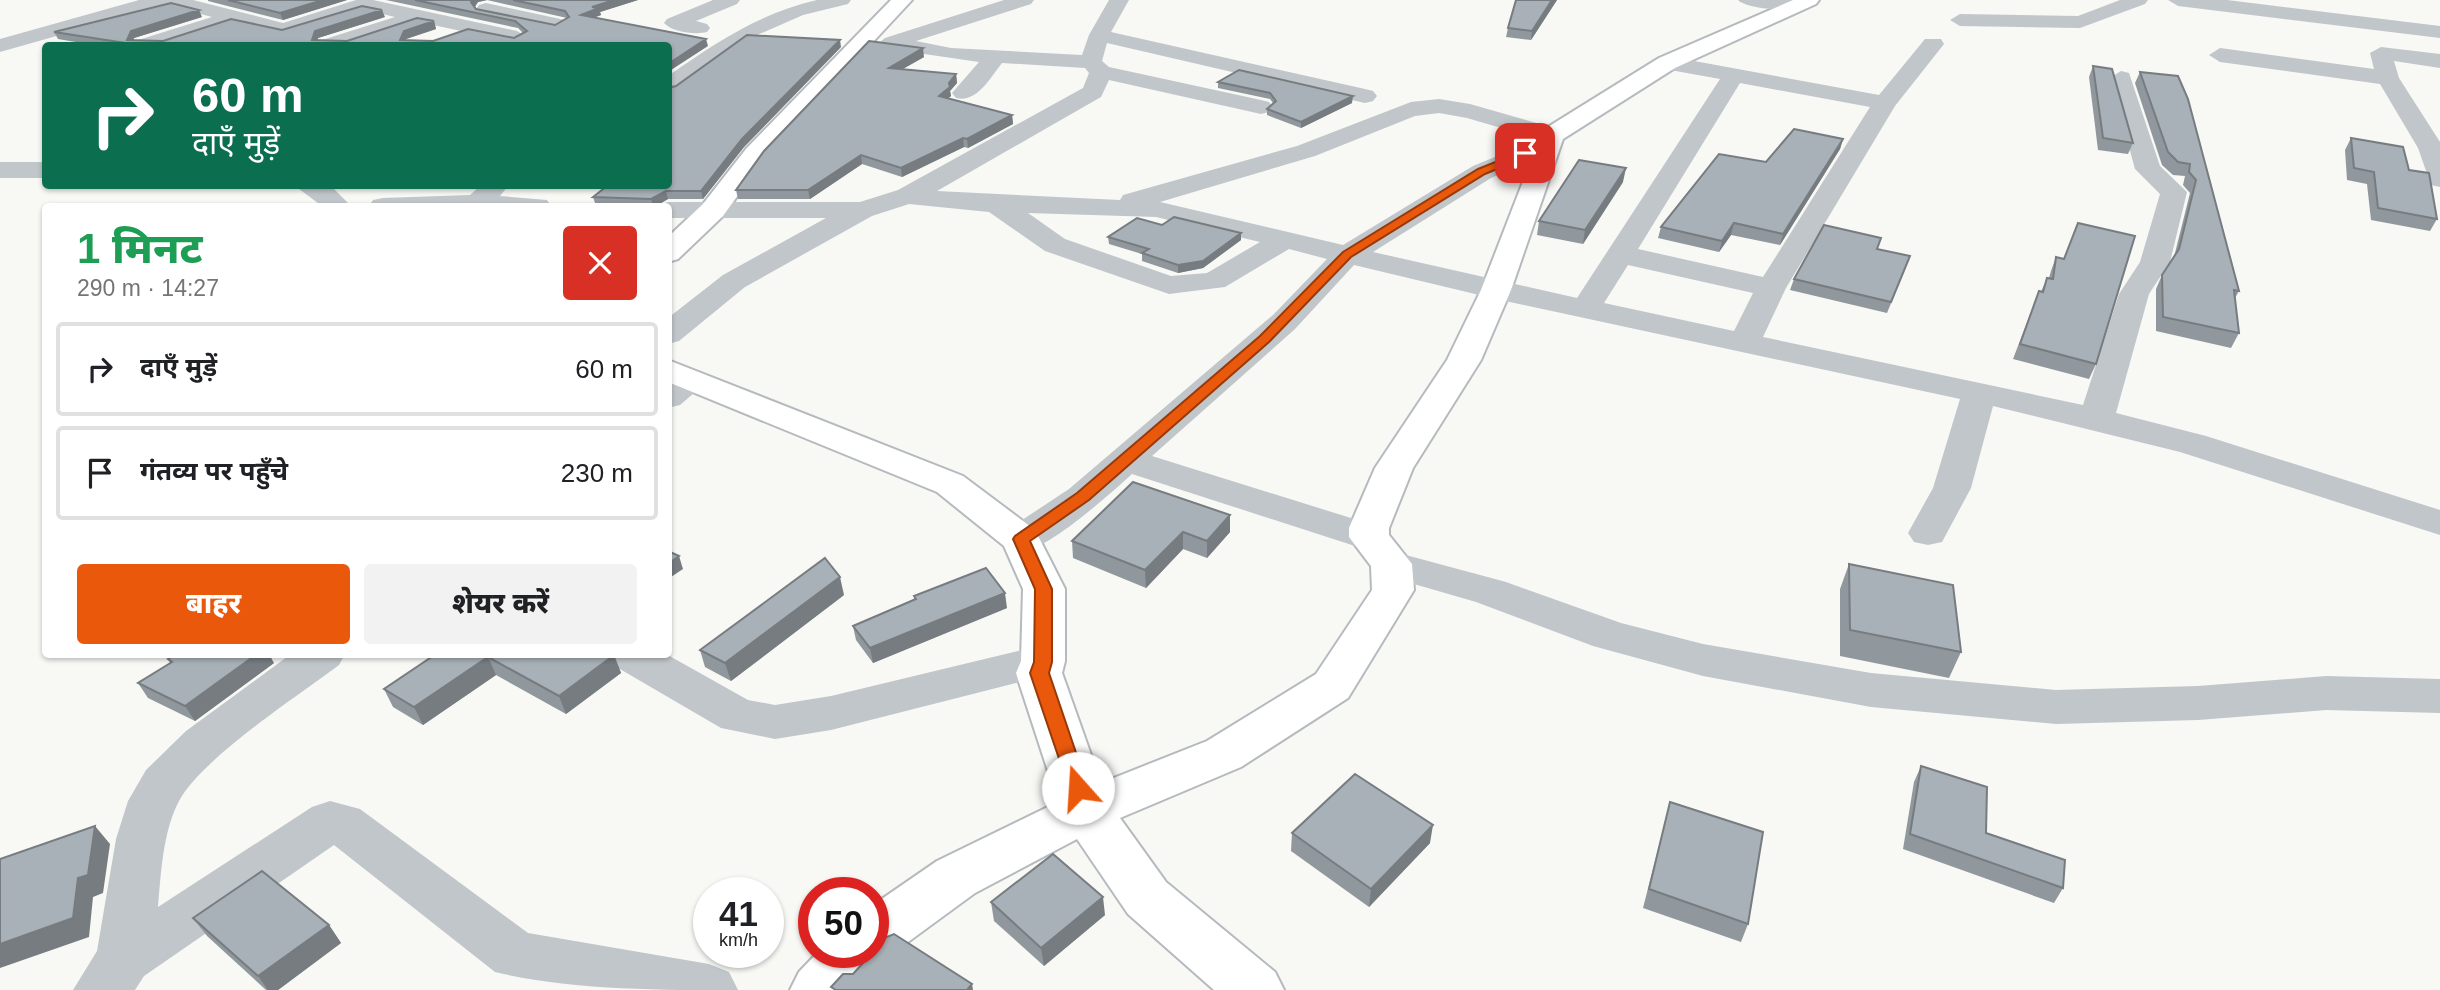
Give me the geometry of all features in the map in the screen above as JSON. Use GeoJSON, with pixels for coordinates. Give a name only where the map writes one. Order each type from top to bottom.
{"type":"FeatureCollection","features":[{"type":"Feature","properties":{"kind":"main road"},"geometry":{"type":"LineString","coordinates":[[672,249],[713,210],[755,154],[902,0]]}},
{"type":"Feature","properties":{"kind":"main road"},"geometry":{"type":"LineString","coordinates":[[889,925],[956,877],[1086,811],[1224,754],[1332,685],[1393,590],[1380,550],[1369,528],[1394,468],[1464,360],[1496,290],[1550,140],[1667,63],[1804,3]]}},
{"type":"Feature","properties":{"kind":"main road"},"geometry":{"type":"LineString","coordinates":[[676,383],[950,484],[1021,539],[1044,589],[1043,662],[1039,673],[1086,811],[1147,898],[1255,990]]}},
{"type":"Feature","properties":{"kind":"main road"},"geometry":{"type":"LineString","coordinates":[[819,990],[840,968]]}},
{"type":"Feature","properties":{"kind":"street"},"geometry":{"type":"LineString","coordinates":[[0,46],[161,0]]}},
{"type":"Feature","properties":{"kind":"street"},"geometry":{"type":"LineString","coordinates":[[170,0],[284,29]]}},
{"type":"Feature","properties":{"kind":"street"},"geometry":{"type":"LineString","coordinates":[[476,7],[498,0]]}},
{"type":"Feature","properties":{"kind":"street"},"geometry":{"type":"LineString","coordinates":[[730,0],[674,23],[741,35]]}},
{"type":"Feature","properties":{"kind":"street"},"geometry":{"type":"LineString","coordinates":[[672,84],[741,35],[796,11],[841,0]]}},
{"type":"Feature","properties":{"kind":"street"},"geometry":{"type":"LineString","coordinates":[[856,51],[890,43],[1024,0]]}},
{"type":"Feature","properties":{"kind":"street"},"geometry":{"type":"LineString","coordinates":[[1748,0],[1804,3]]}},
{"type":"Feature","properties":{"kind":"street"},"geometry":{"type":"LineString","coordinates":[[1960,20],[2080,22],[2138,0]]}},
{"type":"Feature","properties":{"kind":"street"},"geometry":{"type":"LineString","coordinates":[[2178,0],[2413,19],[2440,32]]}},
{"type":"Feature","properties":{"kind":"street"},"geometry":{"type":"LineString","coordinates":[[248,41],[371,2],[468,27],[520,27]]}},
{"type":"Feature","properties":{"kind":"street"},"geometry":{"type":"LineString","coordinates":[[339,42],[453,4],[476,7],[520,27]]}},
{"type":"Feature","properties":{"kind":"street"},"geometry":{"type":"LineString","coordinates":[[499,42],[559,4]]}},
{"type":"Feature","properties":{"kind":"street"},"geometry":{"type":"LineString","coordinates":[[134,40],[269,6]]}},
{"type":"Feature","properties":{"kind":"street"},"geometry":{"type":"LineString","coordinates":[[2255,7],[2277,27],[2282,64]]}},
{"type":"Feature","properties":{"kind":"street"},"geometry":{"type":"LineString","coordinates":[[134,40],[203,9]]}},
{"type":"Feature","properties":{"kind":"street"},"geometry":{"type":"LineString","coordinates":[[672,331],[734,281],[863,210],[908,196],[1093,92],[1096,67],[1115,18],[1365,96]]}},
{"type":"Feature","properties":{"kind":"street"},"geometry":{"type":"LineString","coordinates":[[436,38],[468,27]]}},
{"type":"Feature","properties":{"kind":"street"},"geometry":{"type":"LineString","coordinates":[[669,41],[700,28]]}},
{"type":"Feature","properties":{"kind":"street"},"geometry":{"type":"LineString","coordinates":[[890,43],[995,58],[1096,67],[1261,107]]}},
{"type":"Feature","properties":{"kind":"street"},"geometry":{"type":"LineString","coordinates":[[1745,341],[1771,288],[1885,103],[1933,44]]}},
{"type":"Feature","properties":{"kind":"street"},"geometry":{"type":"LineString","coordinates":[[2440,61],[2381,54],[2388,78],[2431,148],[2440,179]]}},
{"type":"Feature","properties":{"kind":"street"},"geometry":{"type":"LineString","coordinates":[[2220,55],[2388,78]]}},
{"type":"Feature","properties":{"kind":"street"},"geometry":{"type":"LineString","coordinates":[[964,93],[995,58]]}},
{"type":"Feature","properties":{"kind":"street"},"geometry":{"type":"LineString","coordinates":[[1667,63],[1885,103]]}},
{"type":"Feature","properties":{"kind":"street"},"geometry":{"type":"LineString","coordinates":[[1586,308],[1733,77]]}},
{"type":"Feature","properties":{"kind":"street"},"geometry":{"type":"LineString","coordinates":[[2097,418],[2134,294],[2155,262],[2174,192],[2148,169],[2121,78]]}},
{"type":"Feature","properties":{"kind":"street"},"geometry":{"type":"LineString","coordinates":[[1111,207],[1306,151],[1411,109],[1439,106],[1470,111],[1550,140]]}},
{"type":"Feature","properties":{"kind":"street"},"geometry":{"type":"LineString","coordinates":[[1021,539],[1083,496],[1284,322],[1347,255],[1482,172],[1550,140]]}},
{"type":"Feature","properties":{"kind":"street"},"geometry":{"type":"LineString","coordinates":[[0,170],[42,170]]}},
{"type":"Feature","properties":{"kind":"street"},"geometry":{"type":"LineString","coordinates":[[409,203],[486,194],[524,203]]}},
{"type":"Feature","properties":{"kind":"street"},"geometry":{"type":"LineString","coordinates":[[908,196],[996,204],[1156,209],[1496,290],[2097,418],[2193,444],[2440,523]]}},
{"type":"Feature","properties":{"kind":"street"},"geometry":{"type":"LineString","coordinates":[[996,204],[1055,245],[1169,285],[1214,281],[1285,240]]}},
{"type":"Feature","properties":{"kind":"street"},"geometry":{"type":"LineString","coordinates":[[672,210],[863,210]]}},
{"type":"Feature","properties":{"kind":"street"},"geometry":{"type":"LineString","coordinates":[[1620,254],[1771,288]]}},
{"type":"Feature","properties":{"kind":"street"},"geometry":{"type":"LineString","coordinates":[[1928,533],[1952,488],[1980,391]]}},
{"type":"Feature","properties":{"kind":"street"},"geometry":{"type":"LineString","coordinates":[[1125,460],[1609,635],[1703,660],[1871,690],[2056,707],[2198,703],[2326,693],[2440,696]]}},
{"type":"Feature","properties":{"kind":"street"},"geometry":{"type":"LineString","coordinates":[[113,975],[142,837],[154,798],[178,765],[318,658]]}},
{"type":"Feature","properties":{"kind":"street"},"geometry":{"type":"LineString","coordinates":[[636,658],[738,716],[775,722],[831,713],[1043,662]]}},
{"type":"Feature","properties":{"kind":"street"},"geometry":{"type":"LineString","coordinates":[[113,975],[330,821],[342,823],[515,955],[709,990]]}},
{"type":"Feature","properties":{"kind":"building"},"geometry":{"type":"Polygon","coordinates":[[[228,0],[323,0],[280,13],[228,0]]]}},
{"type":"Feature","properties":{"kind":"building"},"geometry":{"type":"Polygon","coordinates":[[[415,0],[473,0],[471,2],[476,9],[555,25],[569,17],[565,11],[513,0],[614,0],[592,7],[599,8],[581,15],[706,39],[672,61],[672,42],[119,42],[54,32],[171,3],[199,10],[131,31],[127,40],[163,41],[231,19],[282,30],[362,6],[382,10],[315,31],[312,40],[347,41],[417,18],[434,21],[404,31],[400,40],[433,41],[468,29],[514,38],[527,31],[515,21],[415,0]]]}},
{"type":"Feature","properties":{"kind":"building"},"geometry":{"type":"Polygon","coordinates":[[[1516,0],[1552,0],[1532,31],[1508,28],[1516,0]]]}},
{"type":"Feature","properties":{"kind":"building"},"geometry":{"type":"Polygon","coordinates":[[[747,35],[840,40],[742,139],[701,191],[666,191],[651,199],[593,197],[603,189],[672,189],[672,87],[747,35]]]}},
{"type":"Feature","properties":{"kind":"building"},"geometry":{"type":"Polygon","coordinates":[[[869,41],[923,48],[889,68],[956,74],[949,83],[950,87],[939,96],[1012,115],[967,139],[963,138],[901,168],[861,155],[808,190],[736,190],[764,151],[869,41]]]}},
{"type":"Feature","properties":{"kind":"building"},"geometry":{"type":"Polygon","coordinates":[[[2093,66],[2112,69],[2133,143],[2103,138],[2093,66]]]}},
{"type":"Feature","properties":{"kind":"building"},"geometry":{"type":"Polygon","coordinates":[[[1239,70],[1353,96],[1301,122],[1267,109],[1276,101],[1270,93],[1218,82],[1239,70]]]}},
{"type":"Feature","properties":{"kind":"building"},"geometry":{"type":"Polygon","coordinates":[[[2140,72],[2178,76],[2188,99],[2239,291],[2234,290],[2239,333],[2163,317],[2162,275],[2179,249],[2196,180],[2189,172],[2190,164],[2178,162],[2168,152],[2140,72]]]}},
{"type":"Feature","properties":{"kind":"building"},"geometry":{"type":"Polygon","coordinates":[[[1794,129],[1843,139],[1783,234],[1734,223],[1722,241],[1661,227],[1719,154],[1766,162],[1794,129]]]}},
{"type":"Feature","properties":{"kind":"building"},"geometry":{"type":"Polygon","coordinates":[[[2351,138],[2403,147],[2409,170],[2429,173],[2437,219],[2378,208],[2374,172],[2354,168],[2351,138]]]}},
{"type":"Feature","properties":{"kind":"building"},"geometry":{"type":"Polygon","coordinates":[[[1579,160],[1626,168],[1585,230],[1539,221],[1579,160]]]}},
{"type":"Feature","properties":{"kind":"building"},"geometry":{"type":"Polygon","coordinates":[[[1174,217],[1241,233],[1203,261],[1178,265],[1142,253],[1149,249],[1108,237],[1137,218],[1162,225],[1174,217]]]}},
{"type":"Feature","properties":{"kind":"building"},"geometry":{"type":"Polygon","coordinates":[[[2078,223],[2135,236],[2096,364],[2020,344],[2039,291],[2043,292],[2047,278],[2053,279],[2056,257],[2064,259],[2078,223]]]}},
{"type":"Feature","properties":{"kind":"building"},"geometry":{"type":"Polygon","coordinates":[[[1824,225],[1881,238],[1877,249],[1910,256],[1891,302],[1794,279],[1824,225]]]}},
{"type":"Feature","properties":{"kind":"building"},"geometry":{"type":"Polygon","coordinates":[[[1133,482],[1230,515],[1207,541],[1183,532],[1145,570],[1072,541],[1133,482]]]}},
{"type":"Feature","properties":{"kind":"building"},"geometry":{"type":"Polygon","coordinates":[[[825,558],[840,577],[725,663],[700,650],[825,558]]]}},
{"type":"Feature","properties":{"kind":"building"},"geometry":{"type":"Polygon","coordinates":[[[1849,564],[1953,585],[1961,652],[1850,630],[1849,564]]]}},
{"type":"Feature","properties":{"kind":"building"},"geometry":{"type":"Polygon","coordinates":[[[986,568],[1005,593],[870,648],[853,626],[916,599],[914,596],[986,568]]]}},
{"type":"Feature","properties":{"kind":"building"},"geometry":{"type":"Polygon","coordinates":[[[251,658],[185,706],[138,683],[172,662],[168,659],[251,658]]]}},
{"type":"Feature","properties":{"kind":"building"},"geometry":{"type":"Polygon","coordinates":[[[430,658],[487,658],[414,707],[384,689],[430,658]]]}},
{"type":"Feature","properties":{"kind":"building"},"geometry":{"type":"Polygon","coordinates":[[[490,658],[610,658],[559,696],[490,658]]]}},
{"type":"Feature","properties":{"kind":"building"},"geometry":{"type":"Polygon","coordinates":[[[1921,766],[1987,787],[1986,833],[2065,860],[2063,888],[1910,834],[1921,766]]]}},
{"type":"Feature","properties":{"kind":"building"},"geometry":{"type":"Polygon","coordinates":[[[1355,774],[1433,825],[1371,889],[1292,833],[1355,774]]]}},
{"type":"Feature","properties":{"kind":"building"},"geometry":{"type":"Polygon","coordinates":[[[1670,802],[1763,832],[1748,924],[1649,889],[1670,802]]]}},
{"type":"Feature","properties":{"kind":"building"},"geometry":{"type":"Polygon","coordinates":[[[95,826],[88,875],[78,878],[73,918],[0,944],[0,859],[95,826]]]}},
{"type":"Feature","properties":{"kind":"building"},"geometry":{"type":"Polygon","coordinates":[[[1053,854],[1103,897],[1041,948],[991,902],[1053,854]]]}},
{"type":"Feature","properties":{"kind":"building"},"geometry":{"type":"Polygon","coordinates":[[[262,871],[329,925],[258,976],[193,918],[262,871]]]}},
{"type":"Feature","properties":{"kind":"building"},"geometry":{"type":"Polygon","coordinates":[[[894,934],[972,984],[967,990],[836,990],[831,987],[843,974],[853,974],[858,968],[889,968],[889,936],[894,934]]]}},
{"type":"Feature","properties":{"kind":"route"},"geometry":{"type":"LineString","coordinates":[[1078,788],[1039,673],[1043,662],[1044,589],[1021,539],[1083,496],[1284,322],[1347,255],[1482,172],[1525,153]]}}]}
